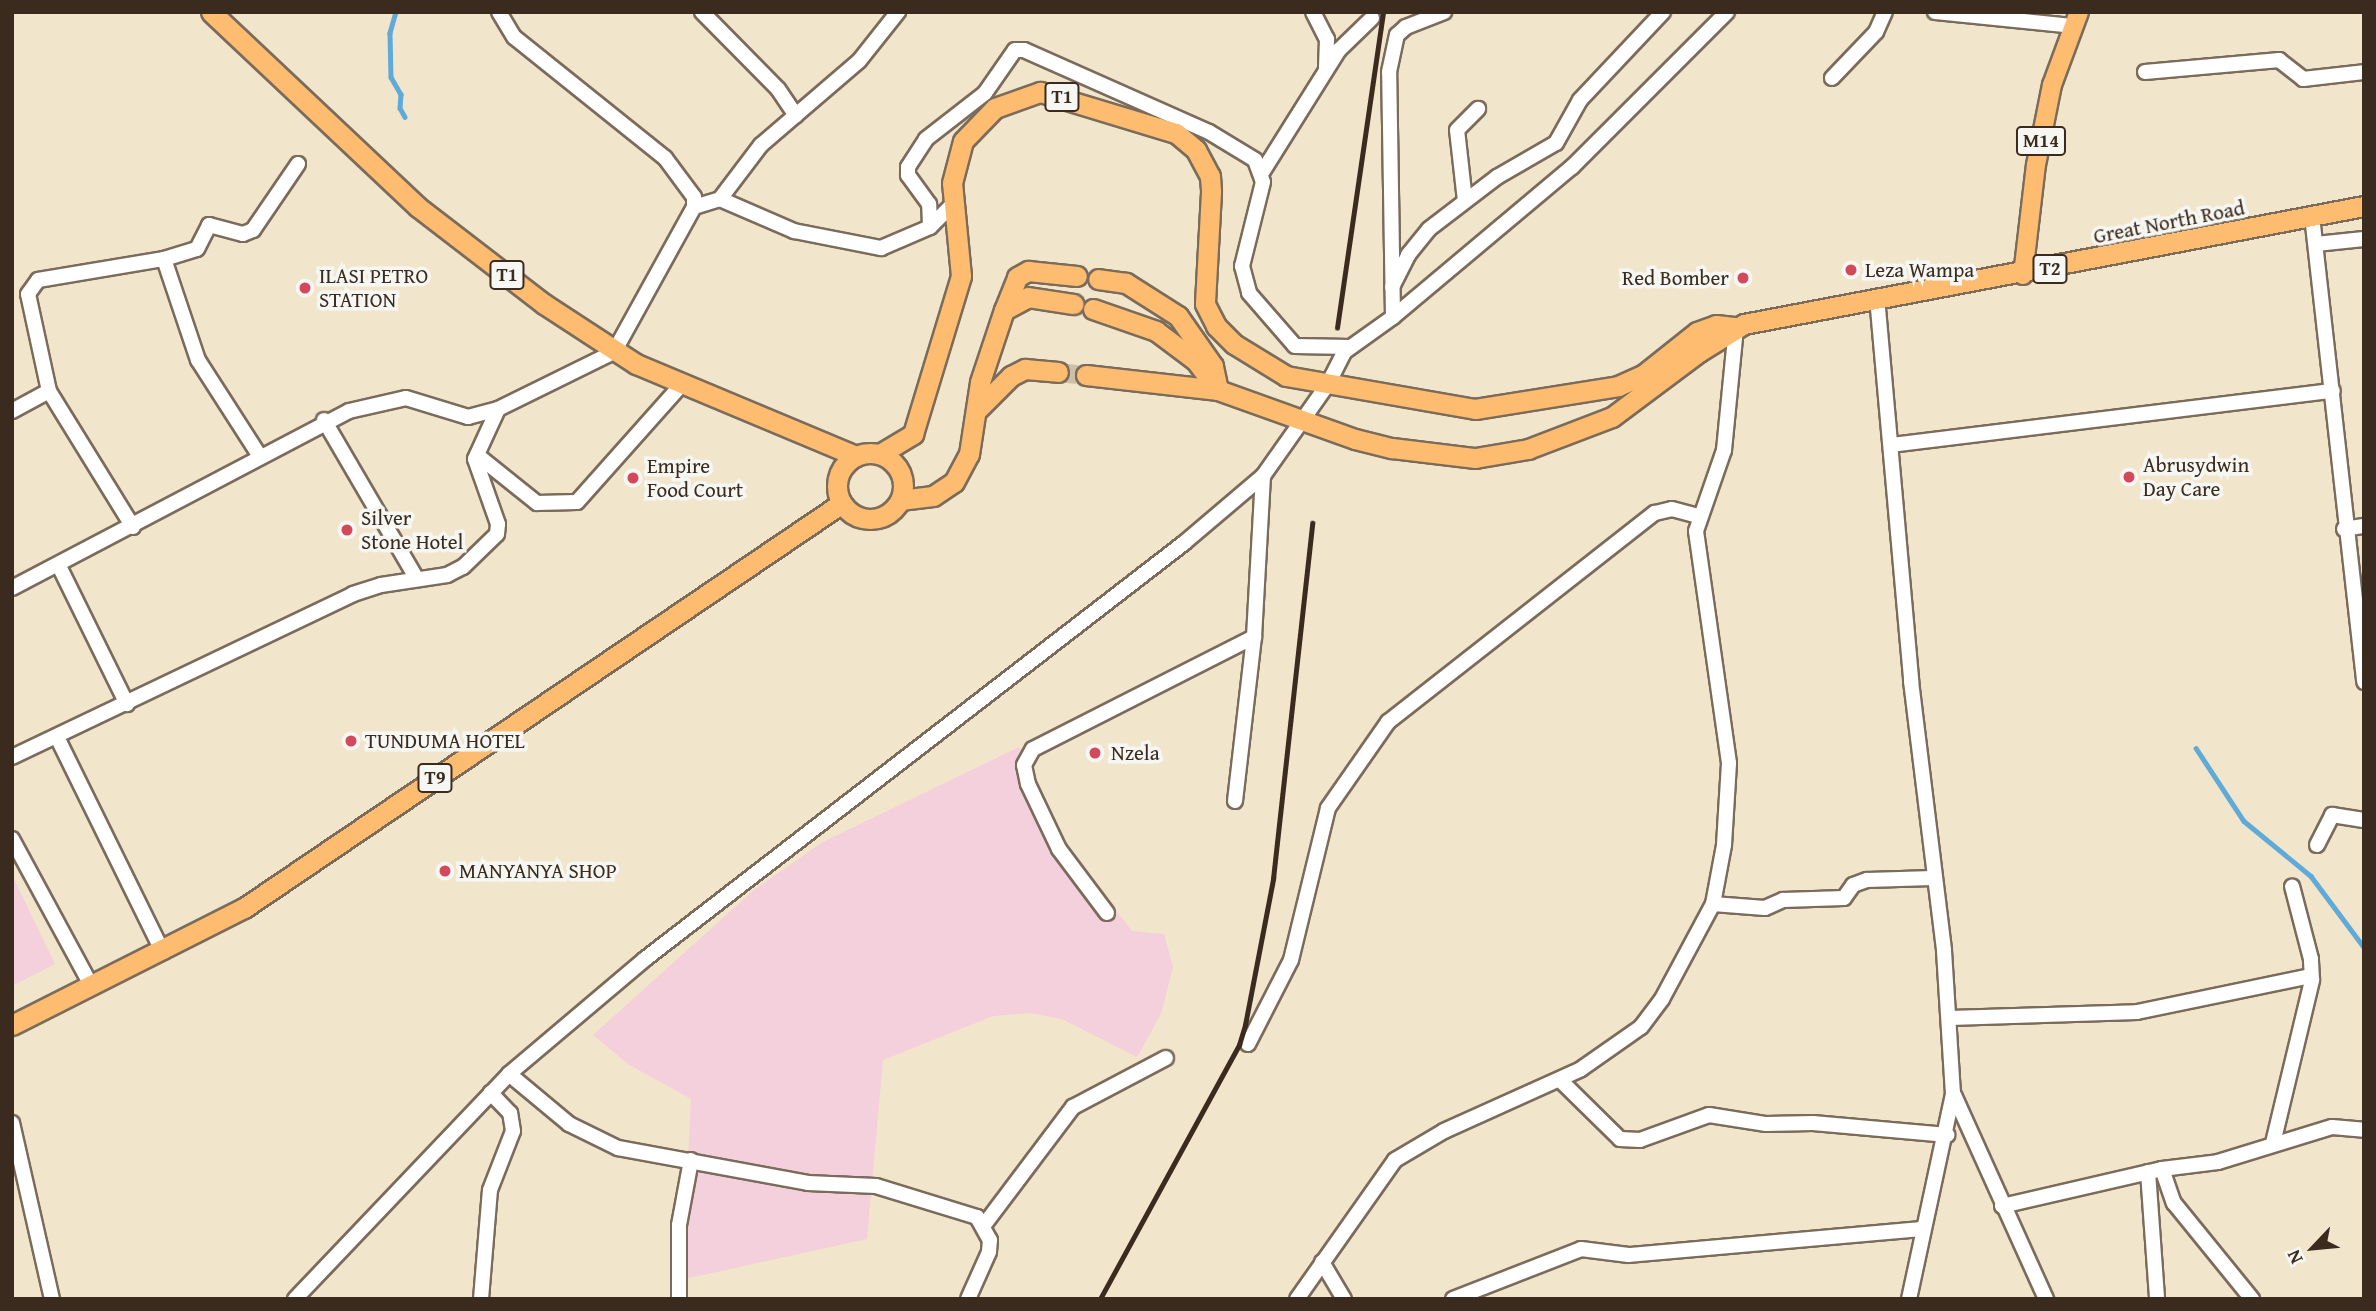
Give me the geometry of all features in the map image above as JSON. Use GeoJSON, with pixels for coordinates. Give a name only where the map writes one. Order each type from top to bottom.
{"type":"FeatureCollection","features":[{"type":"Feature","properties":{"kind":"highway","name":"T1"},"geometry":{"type":"LineString","coordinates":[[211,12],[418,207],[614,352],[682,384],[856,456],[880,454],[913,434],[961,276],[951,183],[963,141],[995,108],[1040,92],[1177,133],[1196,150],[1210,176],[1203,289],[1216,326],[1234,344],[1286,376],[1328,384]]}},
{"type":"Feature","properties":{"kind":"highway","name":"Great North Road"},"geometry":{"type":"LineString","coordinates":[[1328,384],[1475,409],[1618,386],[1643,375],[1697,332],[1716,325],[1736,327],[1877,297],[2023,275],[2364,206]]}},
{"type":"Feature","properties":{"kind":"highway"},"geometry":{"type":"LineString","coordinates":[[900,500],[933,496],[954,482],[969,454],[978,409],[980,382],[1017,277],[1028,271],[1077,276]]}},
{"type":"Feature","properties":{"kind":"highway"},"geometry":{"type":"LineString","coordinates":[[1098,279],[1126,283],[1178,316],[1213,366],[1218,390]]}},
{"type":"Feature","properties":{"kind":"highway"},"geometry":{"type":"LineString","coordinates":[[1004,310],[1028,297],[1073,304]]}},
{"type":"Feature","properties":{"kind":"highway"},"geometry":{"type":"LineString","coordinates":[[1093,309],[1156,331],[1196,360],[1218,390]]}},
{"type":"Feature","properties":{"kind":"highway"},"geometry":{"type":"LineString","coordinates":[[1086,375],[1218,390],[1355,439],[1419,452],[1475,458],[1528,449],[1612,417],[1736,327]]}},
{"type":"Feature","properties":{"kind":"highway"},"geometry":{"type":"LineString","coordinates":[[978,409],[1011,376],[1025,369],[1058,372]]}},
{"type":"Feature","properties":{"kind":"highway"},"geometry":{"type":"LineString","coordinates":[[856,456],[840,472],[837,488],[842,503],[853,515],[876,519],[891,512],[900,500],[903,484],[898,469],[880,454]]}},
{"type":"Feature","properties":{"kind":"highway","name":"T9"},"geometry":{"type":"LineString","coordinates":[[12,1025],[163,952],[244,908],[842,503]]}},
{"type":"Feature","properties":{"kind":"main road","name":"M14"},"geometry":{"type":"LineString","coordinates":[[2023,275],[2036,165],[2052,85],[2075,19]]}},
{"type":"Feature","properties":{"kind":"street"},"geometry":{"type":"LineString","coordinates":[[12,588],[133,527],[324,420],[391,399],[424,401],[464,418],[498,409],[614,352],[694,207],[690,188],[665,158],[514,37],[499,12]]}},
{"type":"Feature","properties":{"kind":"street"},"geometry":{"type":"LineString","coordinates":[[702,12],[778,89],[796,116]]}},
{"type":"Feature","properties":{"kind":"street"},"geometry":{"type":"LineString","coordinates":[[694,207],[720,199],[761,145],[870,51],[898,12]]}},
{"type":"Feature","properties":{"kind":"street"},"geometry":{"type":"LineString","coordinates":[[1313,12],[1327,39],[1326,70]]}},
{"type":"Feature","properties":{"kind":"street"},"geometry":{"type":"LineString","coordinates":[[1393,317],[1389,72],[1397,35],[1444,12]]}},
{"type":"Feature","properties":{"kind":"street"},"geometry":{"type":"LineString","coordinates":[[1392,287],[1416,242],[1507,170],[1556,143],[1580,100],[1663,12]]}},
{"type":"Feature","properties":{"kind":"street"},"geometry":{"type":"LineString","coordinates":[[295,1299],[509,1074],[645,959],[1184,543],[1264,476],[1328,384],[1350,347],[1393,317],[1572,167],[1727,12]]}},
{"type":"Feature","properties":{"kind":"street"},"geometry":{"type":"LineString","coordinates":[[1832,78],[1876,32],[1885,12]]}},
{"type":"Feature","properties":{"kind":"street"},"geometry":{"type":"LineString","coordinates":[[1935,12],[2075,19]]}},
{"type":"Feature","properties":{"kind":"street"},"geometry":{"type":"LineString","coordinates":[[1350,347],[1295,346],[1249,293],[1242,265],[1263,171],[1326,70],[1372,19]]}},
{"type":"Feature","properties":{"kind":"street"},"geometry":{"type":"LineString","coordinates":[[930,227],[929,204],[908,175],[908,167],[926,139],[985,93],[1015,50],[1209,132],[1255,160],[1263,171]]}},
{"type":"Feature","properties":{"kind":"street"},"geometry":{"type":"LineString","coordinates":[[2145,72],[2279,60],[2303,79],[2364,72]]}},
{"type":"Feature","properties":{"kind":"street"},"geometry":{"type":"LineString","coordinates":[[1465,201],[1457,130],[1478,109]]}},
{"type":"Feature","properties":{"kind":"street"},"geometry":{"type":"LineString","coordinates":[[133,527],[48,391],[28,294],[38,280],[164,259],[197,249],[209,225],[243,234],[253,230],[298,164]]}},
{"type":"Feature","properties":{"kind":"street"},"geometry":{"type":"LineString","coordinates":[[720,199],[794,231],[868,248],[892,245],[930,227],[953,205]]}},
{"type":"Feature","properties":{"kind":"street"},"geometry":{"type":"LineString","coordinates":[[2312,216],[2333,391],[2344,529],[2364,682]]}},
{"type":"Feature","properties":{"kind":"street"},"geometry":{"type":"LineString","coordinates":[[2316,244],[2364,239]]}},
{"type":"Feature","properties":{"kind":"street"},"geometry":{"type":"LineString","coordinates":[[164,259],[198,360],[259,455]]}},
{"type":"Feature","properties":{"kind":"street"},"geometry":{"type":"LineString","coordinates":[[12,292],[31,288]]}},
{"type":"Feature","properties":{"kind":"street"},"geometry":{"type":"LineString","coordinates":[[1877,297],[1933,878],[1950,1018],[1953,1094],[1947,1135],[1923,1229],[1909,1299]]}},
{"type":"Feature","properties":{"kind":"street"},"geometry":{"type":"LineString","coordinates":[[1297,1299],[1395,1160],[1444,1131],[1560,1080],[1641,1027],[1662,999],[1713,904],[1727,819],[1729,763],[1696,544],[1699,516],[1717,481],[1724,450],[1736,327]]}},
{"type":"Feature","properties":{"kind":"street"},"geometry":{"type":"LineString","coordinates":[[477,455],[537,503],[577,502],[682,384]]}},
{"type":"Feature","properties":{"kind":"street"},"geometry":{"type":"LineString","coordinates":[[12,411],[48,391]]}},
{"type":"Feature","properties":{"kind":"street"},"geometry":{"type":"LineString","coordinates":[[1891,445],[2333,391]]}},
{"type":"Feature","properties":{"kind":"street"},"geometry":{"type":"LineString","coordinates":[[12,757],[353,594],[451,574],[497,534],[498,524],[479,478],[477,455],[498,409]]}},
{"type":"Feature","properties":{"kind":"street"},"geometry":{"type":"LineString","coordinates":[[324,420],[417,579]]}},
{"type":"Feature","properties":{"kind":"street"},"geometry":{"type":"LineString","coordinates":[[1236,801],[1254,637],[1264,476]]}},
{"type":"Feature","properties":{"kind":"street"},"geometry":{"type":"LineString","coordinates":[[1248,1044],[1295,951],[1324,816],[1388,722],[1655,513],[1672,509],[1699,516]]}},
{"type":"Feature","properties":{"kind":"street"},"geometry":{"type":"LineString","coordinates":[[2344,529],[2364,526]]}},
{"type":"Feature","properties":{"kind":"street"},"geometry":{"type":"LineString","coordinates":[[60,566],[127,704]]}},
{"type":"Feature","properties":{"kind":"street"},"geometry":{"type":"LineString","coordinates":[[1107,913],[1059,849],[1028,784],[1024,765],[1033,749],[1254,637]]}},
{"type":"Feature","properties":{"kind":"street"},"geometry":{"type":"LineString","coordinates":[[57,737],[163,952]]}},
{"type":"Feature","properties":{"kind":"street"},"geometry":{"type":"LineString","coordinates":[[2317,845],[2332,815],[2364,820]]}},
{"type":"Feature","properties":{"kind":"street"},"geometry":{"type":"LineString","coordinates":[[12,839],[92,987]]}},
{"type":"Feature","properties":{"kind":"street"},"geometry":{"type":"LineString","coordinates":[[1713,904],[1765,908],[1783,900],[1844,898],[1853,885],[1867,880],[1933,878]]}},
{"type":"Feature","properties":{"kind":"street"},"geometry":{"type":"LineString","coordinates":[[2273,1143],[2311,976],[2292,886]]}},
{"type":"Feature","properties":{"kind":"street"},"geometry":{"type":"LineString","coordinates":[[1950,1018],[2137,1012],[2311,976]]}},
{"type":"Feature","properties":{"kind":"street"},"geometry":{"type":"LineString","coordinates":[[984,1225],[1073,1107],[1166,1058]]}},
{"type":"Feature","properties":{"kind":"street"},"geometry":{"type":"LineString","coordinates":[[509,1074],[588,1136],[618,1149],[808,1183],[876,1186],[965,1212],[984,1225],[989,1252],[968,1299]]}},
{"type":"Feature","properties":{"kind":"street"},"geometry":{"type":"LineString","coordinates":[[1560,1080],[1620,1139],[1640,1140],[1709,1115],[1766,1124],[1812,1123],[1947,1135]]}},
{"type":"Feature","properties":{"kind":"street"},"geometry":{"type":"LineString","coordinates":[[481,1299],[490,1189],[513,1131],[506,1107],[492,1093]]}},
{"type":"Feature","properties":{"kind":"street"},"geometry":{"type":"LineString","coordinates":[[1953,1094],[2046,1299]]}},
{"type":"Feature","properties":{"kind":"street"},"geometry":{"type":"LineString","coordinates":[[12,1123],[52,1299]]}},
{"type":"Feature","properties":{"kind":"street"},"geometry":{"type":"LineString","coordinates":[[2002,1206],[2155,1170],[2218,1163],[2273,1143],[2332,1127],[2363,1129]]}},
{"type":"Feature","properties":{"kind":"street"},"geometry":{"type":"LineString","coordinates":[[679,1299],[679,1225],[691,1160]]}},
{"type":"Feature","properties":{"kind":"street"},"geometry":{"type":"LineString","coordinates":[[2155,1170],[2157,1299]]}},
{"type":"Feature","properties":{"kind":"street"},"geometry":{"type":"LineString","coordinates":[[2155,1170],[2174,1203],[2252,1299]]}},
{"type":"Feature","properties":{"kind":"street"},"geometry":{"type":"LineString","coordinates":[[1452,1299],[1581,1250],[1629,1255],[1923,1229]]}},
{"type":"Feature","properties":{"kind":"street"},"geometry":{"type":"LineString","coordinates":[[1322,1262],[1344,1299]]}},
{"type":"Feature","properties":{"kind":"shaded area"},"geometry":{"type":"Polygon","coordinates":[[[1019,747],[1036,778],[1047,842],[1112,905],[1132,931],[1164,934],[1173,967],[1161,1014],[1137,1057],[1062,1019],[1030,1013],[993,1016],[883,1060],[867,1239],[671,1282],[685,1214],[691,1099],[628,1064],[593,1035],[754,890],[821,843],[1019,747]]]}},
{"type":"Feature","properties":{"kind":"shaded area"},"geometry":{"type":"Polygon","coordinates":[[[12,875],[55,964],[12,986],[12,875]]]}},
{"type":"Feature","properties":{"kind":"waterway"},"geometry":{"type":"LineString","coordinates":[[396,12],[390,33],[391,77],[401,94],[400,108],[405,117]]}},
{"type":"Feature","properties":{"kind":"waterway"},"geometry":{"type":"LineString","coordinates":[[2196,748],[2244,821],[2311,876],[2364,947]]}},
{"type":"Feature","properties":{"kind":"tunnel"},"geometry":{"type":"LineString","coordinates":[[1058,372],[1086,375]]}},
{"type":"Feature","properties":{"kind":"railway"},"geometry":{"type":"LineString","coordinates":[[1337,328],[1383,12]]}},
{"type":"Feature","properties":{"kind":"railway"},"geometry":{"type":"LineString","coordinates":[[1100,1299],[1239,1045],[1245,1025],[1273,879],[1312,523]]}},
{"type":"Feature","properties":{"kind":"place","name":"Leza Wampa"},"geometry":{"type":"Point","coordinates":[1851,270]}},
{"type":"Feature","properties":{"kind":"place","name":"Red Bomber"},"geometry":{"type":"Point","coordinates":[1743,278]}},
{"type":"Feature","properties":{"kind":"place","name":"ILASI PETRO STATION"},"geometry":{"type":"Point","coordinates":[305,288]}},
{"type":"Feature","properties":{"kind":"place","name":"Abrusydwin Day Care"},"geometry":{"type":"Point","coordinates":[2129,477]}},
{"type":"Feature","properties":{"kind":"place","name":"Empire Food Court"},"geometry":{"type":"Point","coordinates":[633,478]}},
{"type":"Feature","properties":{"kind":"place","name":"Silver Stone Hotel"},"geometry":{"type":"Point","coordinates":[347,530]}},
{"type":"Feature","properties":{"kind":"place","name":"TUNDUMA HOTEL"},"geometry":{"type":"Point","coordinates":[351,741]}},
{"type":"Feature","properties":{"kind":"place","name":"Nzela"},"geometry":{"type":"Point","coordinates":[1095,753]}},
{"type":"Feature","properties":{"kind":"place","name":"MANYANYA SHOP"},"geometry":{"type":"Point","coordinates":[445,871]}}]}
